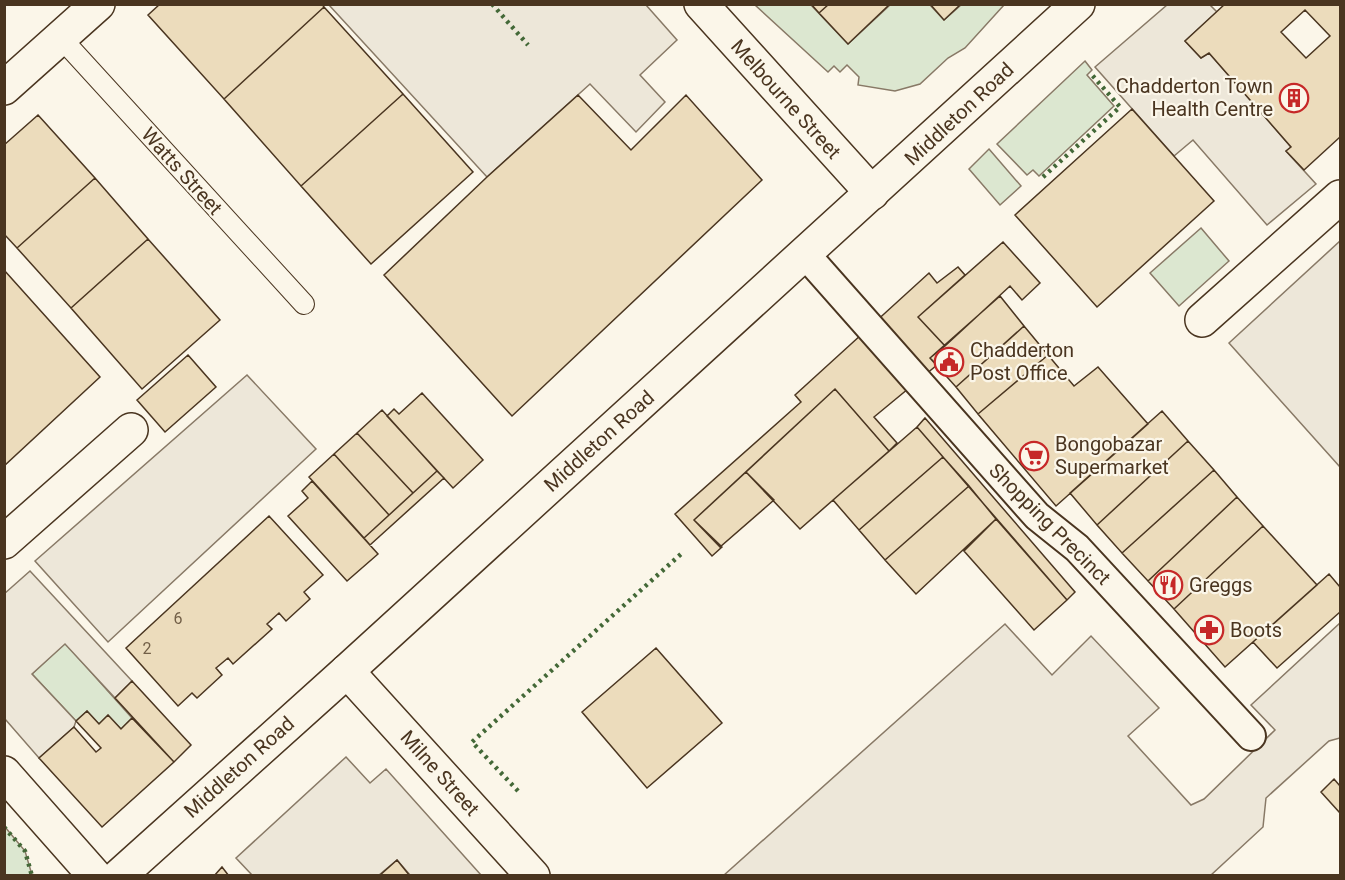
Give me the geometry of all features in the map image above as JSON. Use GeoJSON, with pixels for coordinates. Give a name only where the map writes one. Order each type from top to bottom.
{"type":"FeatureCollection","features":[{"type":"Feature","properties":{"kind":"main road"},"geometry":{"type":"LineString","coordinates":[[4,88],[98,4]]}},
{"type":"Feature","properties":{"kind":"main road","name":"Melbourne Street"},"geometry":{"type":"LineString","coordinates":[[700,4],[872,194]]}},
{"type":"Feature","properties":{"kind":"main road","name":"Middleton Road"},"geometry":{"type":"LineString","coordinates":[[119,876],[872,194],[1078,4]]}},
{"type":"Feature","properties":{"kind":"main road"},"geometry":{"type":"LineString","coordinates":[[1202,320],[1341,197]]}},
{"type":"Feature","properties":{"kind":"main road"},"geometry":{"type":"LineString","coordinates":[[4,542],[131,430]]}},
{"type":"Feature","properties":{"kind":"main road","name":"Milne Street"},"geometry":{"type":"LineString","coordinates":[[347,670],[533,876]]}},
{"type":"Feature","properties":{"kind":"main road"},"geometry":{"type":"LineString","coordinates":[[8,777],[94,876]]}},
{"type":"Feature","properties":{"kind":"street","name":"Shopping Precinct"},"geometry":{"type":"LineString","coordinates":[[805,254],[1037,516],[1077,548],[1251,736]]}},
{"type":"Feature","properties":{"kind":"lane","name":"Watts Street"},"geometry":{"type":"LineString","coordinates":[[61,38],[304,304]]}},
{"type":"Feature","properties":{"kind":"green space"},"geometry":{"type":"Polygon","coordinates":[[[755,5],[811,5],[848,44],[890,5],[930,5],[944,20],[961,5],[1004,5],[965,48],[948,58],[920,84],[895,91],[858,85],[859,77],[847,65],[840,72],[834,66],[828,72],[755,5]]]}},
{"type":"Feature","properties":{"kind":"green space"},"geometry":{"type":"Polygon","coordinates":[[[1085,61],[1092,70],[1087,75],[1114,106],[1039,176],[1033,170],[1027,175],[997,144],[1085,61]]]}},
{"type":"Feature","properties":{"kind":"green space"},"geometry":{"type":"Polygon","coordinates":[[[989,149],[1021,186],[1000,205],[969,169],[989,149]]]}},
{"type":"Feature","properties":{"kind":"green space"},"geometry":{"type":"Polygon","coordinates":[[[1201,228],[1229,261],[1179,306],[1150,273],[1201,228]]]}},
{"type":"Feature","properties":{"kind":"green space"},"geometry":{"type":"Polygon","coordinates":[[[65,643],[132,718],[121,729],[108,715],[99,724],[87,711],[76,721],[32,674],[65,643]]]}},
{"type":"Feature","properties":{"kind":"green space"},"geometry":{"type":"Polygon","coordinates":[[[5,827],[25,851],[32,875],[5,875],[5,827]]]}},
{"type":"Feature","properties":{"kind":"shaded area"},"geometry":{"type":"Polygon","coordinates":[[[329,5],[646,5],[677,40],[640,75],[665,102],[636,132],[590,84],[487,177],[329,5]]]}},
{"type":"Feature","properties":{"kind":"shaded area"},"geometry":{"type":"Polygon","coordinates":[[[1167,5],[1210,5],[1217,12],[1185,41],[1201,58],[1209,53],[1291,147],[1286,151],[1316,184],[1267,225],[1193,140],[1174,156],[1095,67],[1167,5]]]}},
{"type":"Feature","properties":{"kind":"shaded area"},"geometry":{"type":"Polygon","coordinates":[[[1340,241],[1340,467],[1229,343],[1340,241]]]}},
{"type":"Feature","properties":{"kind":"shaded area"},"geometry":{"type":"Polygon","coordinates":[[[247,375],[316,449],[108,642],[35,561],[247,375]]]}},
{"type":"Feature","properties":{"kind":"shaded area"},"geometry":{"type":"Polygon","coordinates":[[[30,571],[132,681],[115,698],[65,644],[32,674],[76,721],[74,727],[39,758],[5,719],[4,594],[30,571]]]}},
{"type":"Feature","properties":{"kind":"shaded area"},"geometry":{"type":"Polygon","coordinates":[[[1340,623],[1340,738],[1329,741],[1266,798],[1263,827],[1211,875],[723,876],[1005,624],[1052,675],[1091,636],[1159,708],[1128,736],[1191,805],[1204,799],[1275,730],[1251,705],[1340,623]]]}},
{"type":"Feature","properties":{"kind":"shaded area"},"geometry":{"type":"Polygon","coordinates":[[[346,757],[370,783],[386,769],[481,875],[410,875],[397,860],[379,875],[252,875],[236,858],[346,757]]]}},
{"type":"Feature","properties":{"kind":"building"},"geometry":{"type":"Polygon","coordinates":[[[160,4],[322,4],[324,7],[224,99],[148,15],[160,4]]]}},
{"type":"Feature","properties":{"kind":"building"},"geometry":{"type":"Polygon","coordinates":[[[811,4],[829,4],[819,13],[811,4]]]}},
{"type":"Feature","properties":{"kind":"building"},"geometry":{"type":"Polygon","coordinates":[[[829,4],[890,4],[848,44],[819,13],[829,4]]]}},
{"type":"Feature","properties":{"kind":"building"},"geometry":{"type":"Polygon","coordinates":[[[930,4],[961,4],[944,20],[930,4]]]}},
{"type":"Feature","properties":{"kind":"building","name":"Chadderton Town Health Centre"},"geometry":{"type":"Polygon","coordinates":[[[1225,4],[1340,4],[1340,137],[1304,170],[1286,151],[1291,147],[1209,53],[1201,58],[1185,41],[1225,4]],[[1305,10],[1281,32],[1306,58],[1330,36],[1305,10]]]}},
{"type":"Feature","properties":{"kind":"building"},"geometry":{"type":"Polygon","coordinates":[[[324,7],[403,94],[301,186],[224,99],[324,7]]]}},
{"type":"Feature","properties":{"kind":"building"},"geometry":{"type":"Polygon","coordinates":[[[403,94],[473,172],[371,264],[301,186],[403,94]]]}},
{"type":"Feature","properties":{"kind":"building"},"geometry":{"type":"Polygon","coordinates":[[[578,95],[631,150],[686,95],[762,180],[512,416],[384,275],[578,95]]]}},
{"type":"Feature","properties":{"kind":"building"},"geometry":{"type":"Polygon","coordinates":[[[1132,109],[1214,201],[1097,307],[1015,215],[1132,109]]]}},
{"type":"Feature","properties":{"kind":"building"},"geometry":{"type":"Polygon","coordinates":[[[38,115],[95,178],[17,248],[4,234],[4,145],[38,115]]]}},
{"type":"Feature","properties":{"kind":"building"},"geometry":{"type":"Polygon","coordinates":[[[95,178],[148,239],[71,308],[17,248],[95,178]]]}},
{"type":"Feature","properties":{"kind":"building"},"geometry":{"type":"Polygon","coordinates":[[[148,239],[220,320],[142,389],[71,308],[148,239]]]}},
{"type":"Feature","properties":{"kind":"building"},"geometry":{"type":"Polygon","coordinates":[[[1003,242],[1040,283],[1022,300],[1010,286],[945,346],[918,317],[1003,242]]]}},
{"type":"Feature","properties":{"kind":"building"},"geometry":{"type":"Polygon","coordinates":[[[958,267],[965,275],[918,317],[945,346],[930,358],[937,365],[874,417],[897,443],[889,451],[835,389],[694,520],[722,547],[712,556],[675,514],[801,402],[795,395],[929,273],[937,283],[958,267]]]}},
{"type":"Feature","properties":{"kind":"building"},"geometry":{"type":"Polygon","coordinates":[[[4,270],[100,377],[4,466],[4,270]]]}},
{"type":"Feature","properties":{"kind":"building"},"geometry":{"type":"Polygon","coordinates":[[[1000,296],[1024,326],[956,387],[930,358],[1000,296]]]}},
{"type":"Feature","properties":{"kind":"building"},"geometry":{"type":"Polygon","coordinates":[[[1024,326],[1048,355],[978,414],[956,387],[1024,326]]]}},
{"type":"Feature","properties":{"kind":"building"},"geometry":{"type":"Polygon","coordinates":[[[188,355],[216,387],[165,432],[137,400],[188,355]]]}},
{"type":"Feature","properties":{"kind":"building"},"geometry":{"type":"Polygon","coordinates":[[[1048,355],[1074,386],[1098,367],[1148,424],[1056,506],[978,414],[1048,355]]]}},
{"type":"Feature","properties":{"kind":"building"},"geometry":{"type":"Polygon","coordinates":[[[835,389],[889,451],[800,529],[746,472],[835,389]]]}},
{"type":"Feature","properties":{"kind":"building"},"geometry":{"type":"Polygon","coordinates":[[[422,393],[483,460],[453,488],[387,416],[394,409],[399,414],[422,393]]]}},
{"type":"Feature","properties":{"kind":"building"},"geometry":{"type":"Polygon","coordinates":[[[382,410],[437,471],[413,493],[357,433],[382,410]]]}},
{"type":"Feature","properties":{"kind":"building"},"geometry":{"type":"Polygon","coordinates":[[[1162,411],[1188,441],[1097,525],[1070,493],[1162,411]]]}},
{"type":"Feature","properties":{"kind":"building"},"geometry":{"type":"Polygon","coordinates":[[[925,418],[1075,592],[1067,600],[917,427],[925,418]]]}},
{"type":"Feature","properties":{"kind":"building"},"geometry":{"type":"Polygon","coordinates":[[[917,427],[943,457],[859,530],[833,500],[917,427]]]}},
{"type":"Feature","properties":{"kind":"building"},"geometry":{"type":"Polygon","coordinates":[[[357,433],[413,493],[389,515],[334,454],[357,433]]]}},
{"type":"Feature","properties":{"kind":"building"},"geometry":{"type":"Polygon","coordinates":[[[1188,441],[1214,470],[1122,553],[1097,525],[1188,441]]]}},
{"type":"Feature","properties":{"kind":"building"},"geometry":{"type":"Polygon","coordinates":[[[334,454],[389,515],[364,538],[309,477],[334,454]]]}},
{"type":"Feature","properties":{"kind":"building"},"geometry":{"type":"Polygon","coordinates":[[[943,457],[969,486],[885,560],[859,530],[943,457]]]}},
{"type":"Feature","properties":{"kind":"building"},"geometry":{"type":"Polygon","coordinates":[[[1214,470],[1237,497],[1148,581],[1122,553],[1214,470]]]}},
{"type":"Feature","properties":{"kind":"building"},"geometry":{"type":"Polygon","coordinates":[[[437,471],[444,478],[370,545],[364,538],[437,471]]]}},
{"type":"Feature","properties":{"kind":"building"},"geometry":{"type":"Polygon","coordinates":[[[746,472],[774,500],[720,547],[694,520],[746,472]]]}},
{"type":"Feature","properties":{"kind":"building"},"geometry":{"type":"Polygon","coordinates":[[[312,481],[378,554],[347,581],[288,516],[308,498],[302,491],[312,481]]]}},
{"type":"Feature","properties":{"kind":"building"},"geometry":{"type":"Polygon","coordinates":[[[969,486],[996,519],[916,594],[885,560],[969,486]]]}},
{"type":"Feature","properties":{"kind":"building"},"geometry":{"type":"Polygon","coordinates":[[[1237,497],[1263,526],[1174,609],[1148,581],[1237,497]]]}},
{"type":"Feature","properties":{"kind":"building"},"geometry":{"type":"Polygon","coordinates":[[[269,516],[323,575],[304,592],[310,599],[286,621],[279,613],[267,624],[272,629],[233,664],[228,658],[216,668],[222,675],[197,698],[192,693],[178,706],[126,648],[269,516]]]}},
{"type":"Feature","properties":{"kind":"building"},"geometry":{"type":"Polygon","coordinates":[[[996,519],[1067,600],[1034,630],[964,551],[996,519]]]}},
{"type":"Feature","properties":{"kind":"building"},"geometry":{"type":"Polygon","coordinates":[[[1263,526],[1317,585],[1225,667],[1174,609],[1263,526]]]}},
{"type":"Feature","properties":{"kind":"building"},"geometry":{"type":"Polygon","coordinates":[[[1329,574],[1340,587],[1340,612],[1277,668],[1253,642],[1329,574]]]}},
{"type":"Feature","properties":{"kind":"building"},"geometry":{"type":"Polygon","coordinates":[[[656,648],[722,723],[647,788],[582,712],[656,648]]]}},
{"type":"Feature","properties":{"kind":"building"},"geometry":{"type":"Polygon","coordinates":[[[132,681],[191,745],[174,762],[115,698],[132,681]]]}},
{"type":"Feature","properties":{"kind":"building"},"geometry":{"type":"Polygon","coordinates":[[[87,711],[99,724],[108,715],[121,729],[132,718],[174,762],[102,827],[39,758],[74,727],[96,752],[101,748],[76,721],[87,711]]]}},
{"type":"Feature","properties":{"kind":"building"},"geometry":{"type":"Polygon","coordinates":[[[1334,779],[1340,786],[1340,813],[1321,792],[1334,779]]]}},
{"type":"Feature","properties":{"kind":"building"},"geometry":{"type":"Polygon","coordinates":[[[397,860],[410,876],[379,876],[397,860]]]}},
{"type":"Feature","properties":{"kind":"building"},"geometry":{"type":"Polygon","coordinates":[[[222,867],[229,876],[214,876],[222,867]]]}},
{"type":"Feature","properties":{"kind":"hedge"},"geometry":{"type":"LineString","coordinates":[[492,4],[528,45]]}},
{"type":"Feature","properties":{"kind":"hedge"},"geometry":{"type":"LineString","coordinates":[[1043,177],[1120,107],[1092,75]]}},
{"type":"Feature","properties":{"kind":"hedge"},"geometry":{"type":"LineString","coordinates":[[518,791],[472,742],[681,554]]}},
{"type":"Feature","properties":{"kind":"hedge"},"geometry":{"type":"LineString","coordinates":[[4,827],[25,851],[32,876]]}},
{"type":"Feature","properties":{"kind":"place","name":"Chadderton Town Health Centre"},"geometry":{"type":"Point","coordinates":[1294,98]}},
{"type":"Feature","properties":{"kind":"place","name":"Chadderton Post Office"},"geometry":{"type":"Point","coordinates":[949,362]}},
{"type":"Feature","properties":{"kind":"place","name":"Bongobazar Supermarket"},"geometry":{"type":"Point","coordinates":[1034,456]}},
{"type":"Feature","properties":{"kind":"place","name":"Greggs"},"geometry":{"type":"Point","coordinates":[1168,585]}},
{"type":"Feature","properties":{"kind":"place","name":"Boots"},"geometry":{"type":"Point","coordinates":[1209,630]}}]}
